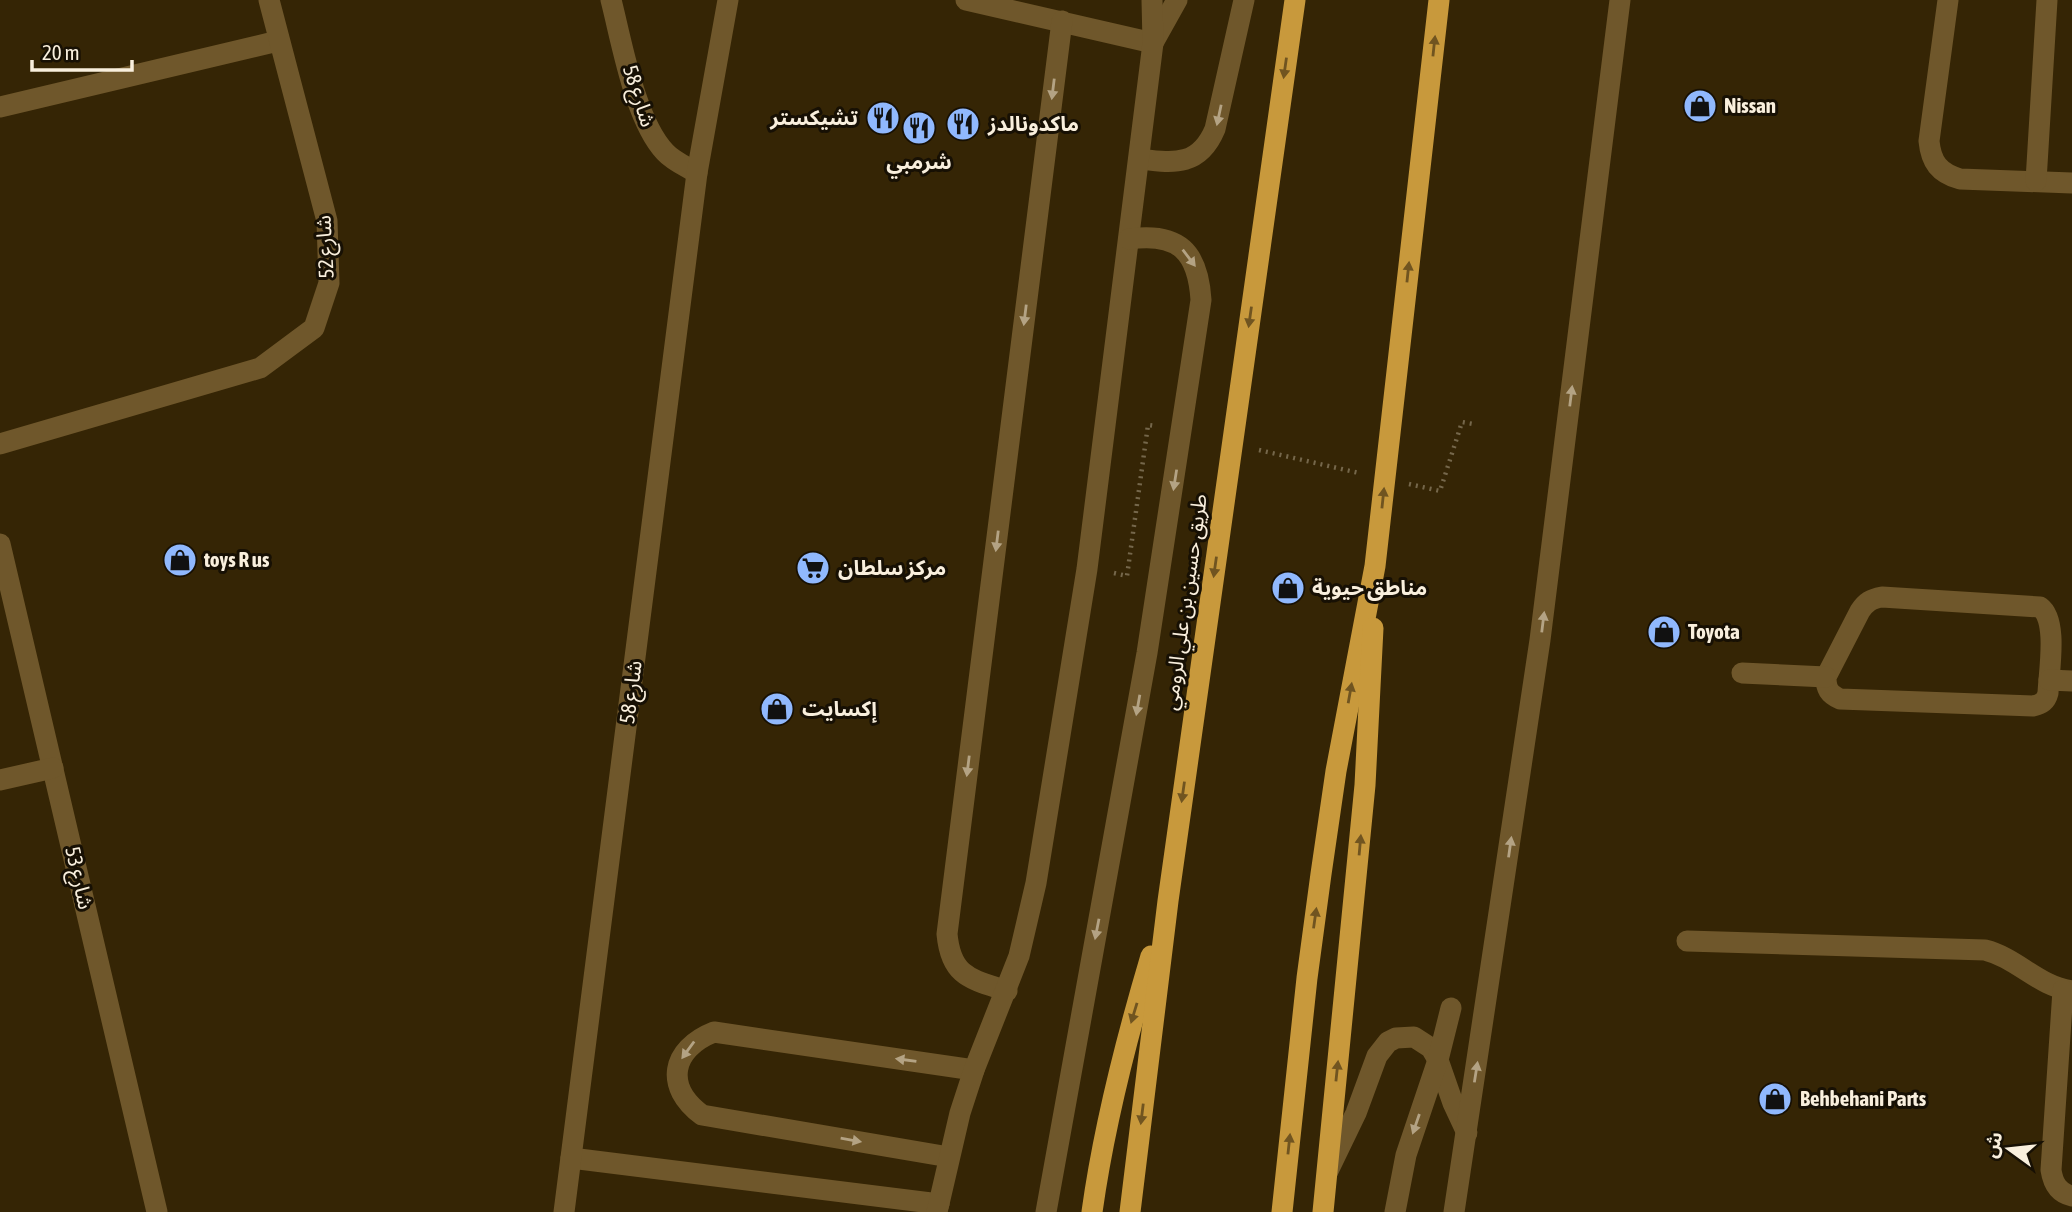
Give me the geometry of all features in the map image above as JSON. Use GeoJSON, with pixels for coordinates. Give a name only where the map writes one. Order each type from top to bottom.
{"type":"FeatureCollection","features":[{"type":"Feature","properties":{"kind":"highway","name":"طريق حسين بن علي الرومي"},"geometry":{"type":"LineString","coordinates":[[1130,1212],[1168,901],[1295,0]]}},
{"type":"Feature","properties":{"kind":"highway"},"geometry":{"type":"LineString","coordinates":[[1323,1212],[1364,799],[1375,566],[1439,0]]}},
{"type":"Feature","properties":{"kind":"highway"},"geometry":{"type":"LineString","coordinates":[[1282,1212],[1307,978],[1325,849],[1350,694],[1375,566]]}},
{"type":"Feature","properties":{"kind":"highway"},"geometry":{"type":"LineString","coordinates":[[1092,1212],[1108,1120],[1128,1032],[1168,901]]}},
{"type":"Feature","properties":{"kind":"street","name":"شارع 52"},"geometry":{"type":"LineString","coordinates":[[0,444],[260,369],[314,328],[328,283],[327,221],[269,0]]}},
{"type":"Feature","properties":{"kind":"street","name":"شارع 58"},"geometry":{"type":"LineString","coordinates":[[611,0],[650,134],[667,154],[697,173]]}},
{"type":"Feature","properties":{"kind":"street","name":"شارع 58"},"geometry":{"type":"LineString","coordinates":[[564,1212],[697,173],[728,0]]}},
{"type":"Feature","properties":{"kind":"street"},"geometry":{"type":"LineString","coordinates":[[966,0],[1038,8],[1062,21],[1153,43]]}},
{"type":"Feature","properties":{"kind":"street"},"geometry":{"type":"LineString","coordinates":[[571,1158],[938,1208],[949,1157],[974,1070],[1019,956],[1036,884],[1087,569],[1153,43],[1152,0]]}},
{"type":"Feature","properties":{"kind":"street"},"geometry":{"type":"LineString","coordinates":[[1153,43],[1177,0]]}},
{"type":"Feature","properties":{"kind":"street"},"geometry":{"type":"LineString","coordinates":[[1139,159],[1182,162],[1193,157],[1211,141],[1244,0]]}},
{"type":"Feature","properties":{"kind":"street"},"geometry":{"type":"LineString","coordinates":[[1454,1212],[1540,640],[1620,0]]}},
{"type":"Feature","properties":{"kind":"street"},"geometry":{"type":"LineString","coordinates":[[1948,0],[1929,141],[1930,154],[1936,166],[1946,175],[1960,179],[2072,183]]}},
{"type":"Feature","properties":{"kind":"street"},"geometry":{"type":"LineString","coordinates":[[2036,181],[2047,0]]}},
{"type":"Feature","properties":{"kind":"street"},"geometry":{"type":"LineString","coordinates":[[1007,991],[965,977],[948,950],[947,934],[1062,21]]}},
{"type":"Feature","properties":{"kind":"street"},"geometry":{"type":"LineString","coordinates":[[0,107],[278,41]]}},
{"type":"Feature","properties":{"kind":"street"},"geometry":{"type":"LineString","coordinates":[[1046,1212],[1147,653],[1201,300],[1199,277],[1186,252],[1175,243],[1162,238],[1148,236],[1129,239]]}},
{"type":"Feature","properties":{"kind":"street","name":"شارع 53"},"geometry":{"type":"LineString","coordinates":[[0,544],[157,1212]]}},
{"type":"Feature","properties":{"kind":"street"},"geometry":{"type":"LineString","coordinates":[[1873,598],[2039,607],[2046,611],[2051,625],[2049,680],[2046,700],[2041,705],[1840,699],[1831,695],[1826,687],[1826,677],[1865,603],[1873,598]]}},
{"type":"Feature","properties":{"kind":"street"},"geometry":{"type":"LineString","coordinates":[[1742,673],[1826,677]]}},
{"type":"Feature","properties":{"kind":"street"},"geometry":{"type":"LineString","coordinates":[[2049,680],[2072,681]]}},
{"type":"Feature","properties":{"kind":"street"},"geometry":{"type":"LineString","coordinates":[[0,780],[53,768]]}},
{"type":"Feature","properties":{"kind":"street"},"geometry":{"type":"LineString","coordinates":[[1687,941],[1985,950],[2010,959],[2035,977],[2067,990],[2051,1170],[2052,1181],[2059,1190],[2072,1196]]}},
{"type":"Feature","properties":{"kind":"street"},"geometry":{"type":"LineString","coordinates":[[1395,1212],[1406,1154],[1438,1060],[1451,1008]]}},
{"type":"Feature","properties":{"kind":"street"},"geometry":{"type":"LineString","coordinates":[[949,1157],[702,1115],[687,1104],[679,1087],[677,1069],[684,1052],[697,1039],[714,1032],[974,1070]]}},
{"type":"Feature","properties":{"kind":"street"},"geometry":{"type":"LineString","coordinates":[[1328,1171],[1347,1133],[1372,1067],[1382,1048],[1396,1038],[1415,1037],[1426,1043],[1438,1060],[1467,1133]]}},
{"type":"Feature","properties":{"kind":"path"},"geometry":{"type":"LineString","coordinates":[[1400,482],[1440,491],[1462,422],[1473,424]]}},
{"type":"Feature","properties":{"kind":"path"},"geometry":{"type":"LineString","coordinates":[[1127,576],[1148,425],[1161,428]]}},
{"type":"Feature","properties":{"kind":"path"},"geometry":{"type":"LineString","coordinates":[[1254,449],[1360,473]]}},
{"type":"Feature","properties":{"kind":"place","name":"Nissan"},"geometry":{"type":"Point","coordinates":[1700,106]}},
{"type":"Feature","properties":{"kind":"place","name":"تشيكستر"},"geometry":{"type":"Point","coordinates":[883,118]}},
{"type":"Feature","properties":{"kind":"place","name":"ماكدونالدز"},"geometry":{"type":"Point","coordinates":[963,124]}},
{"type":"Feature","properties":{"kind":"place","name":"شرمبي"},"geometry":{"type":"Point","coordinates":[919,128]}},
{"type":"Feature","properties":{"kind":"place","name":"toys R us"},"geometry":{"type":"Point","coordinates":[180,560]}},
{"type":"Feature","properties":{"kind":"place","name":"مركز سلطان"},"geometry":{"type":"Point","coordinates":[813,568]}},
{"type":"Feature","properties":{"kind":"place","name":"مناطق حيوية"},"geometry":{"type":"Point","coordinates":[1288,588]}},
{"type":"Feature","properties":{"kind":"place","name":"Toyota"},"geometry":{"type":"Point","coordinates":[1664,632]}},
{"type":"Feature","properties":{"kind":"place","name":"إكسايت"},"geometry":{"type":"Point","coordinates":[777,709]}},
{"type":"Feature","properties":{"kind":"place","name":"Behbehani Parts"},"geometry":{"type":"Point","coordinates":[1775,1099]}}]}
